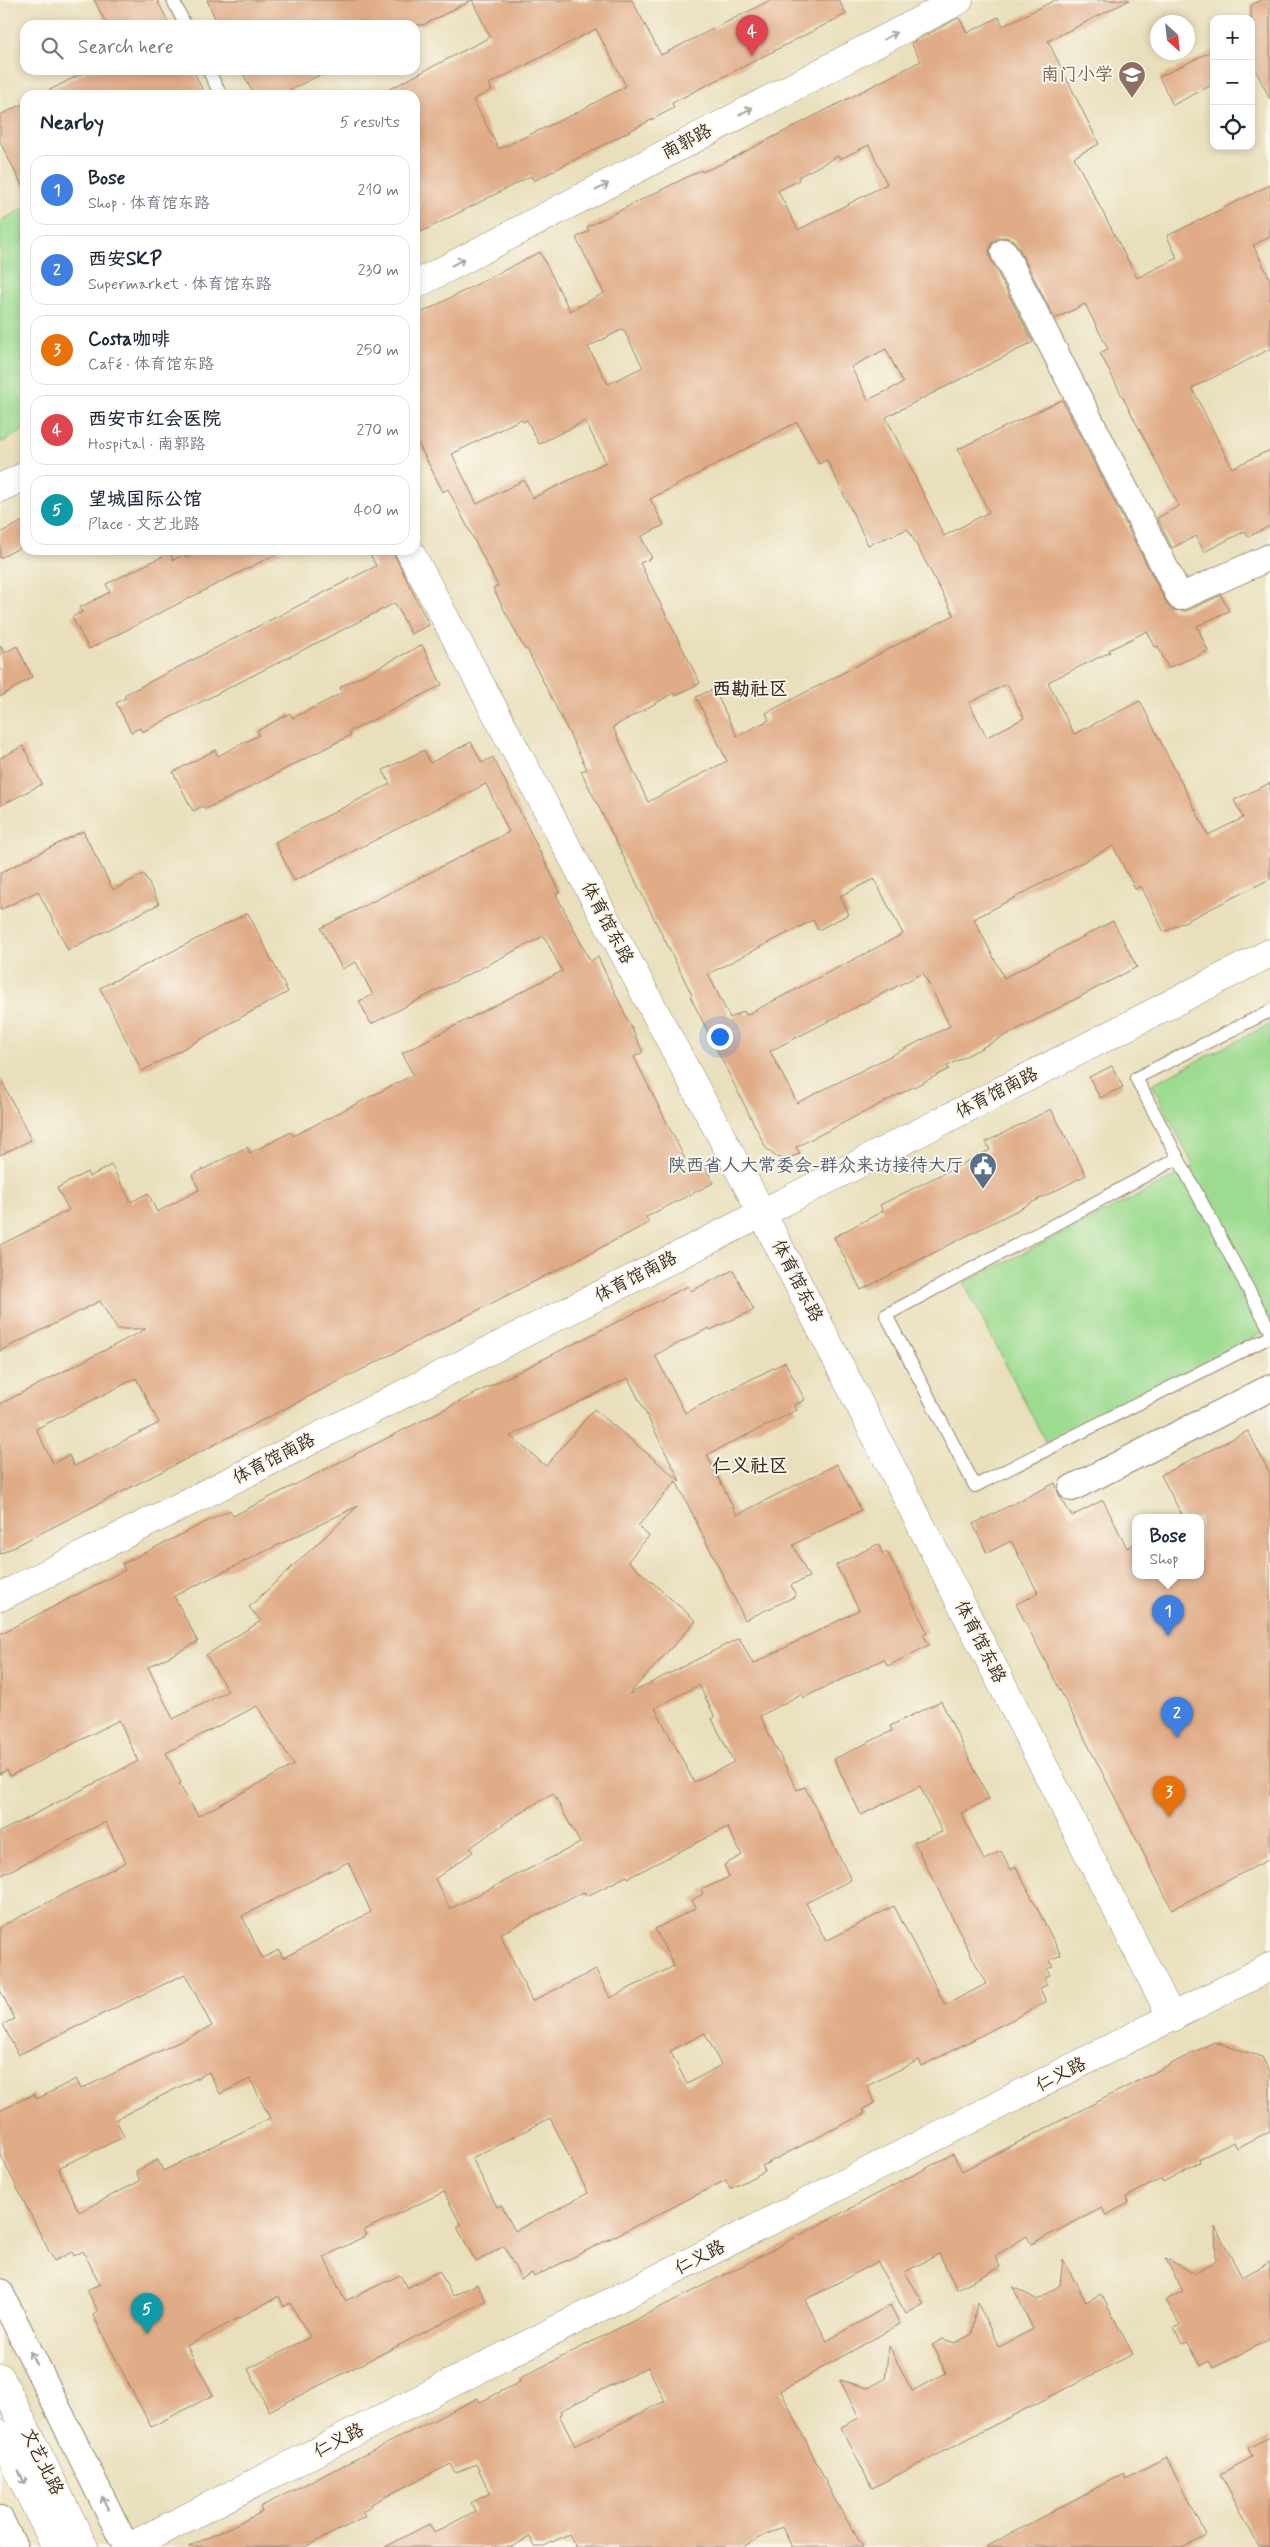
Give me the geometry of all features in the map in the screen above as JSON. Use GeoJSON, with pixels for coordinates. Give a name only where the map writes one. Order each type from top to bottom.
{"type":"FeatureCollection","features":[{"type":"Feature","properties":{"kind":"street","name":"南郭路"},"geometry":{"type":"LineString","coordinates":[[420,282],[959,0]]}},
{"type":"Feature","properties":{"kind":"street"},"geometry":{"type":"LineString","coordinates":[[1004,252],[1180,597],[1270,557]]}},
{"type":"Feature","properties":{"kind":"street"},"geometry":{"type":"LineString","coordinates":[[0,488],[20,478]]}},
{"type":"Feature","properties":{"kind":"street","name":"体育馆东路"},"geometry":{"type":"LineString","coordinates":[[412,555],[762,1213],[1172,2018]]}},
{"type":"Feature","properties":{"kind":"street","name":"体育馆南路"},"geometry":{"type":"LineString","coordinates":[[0,1597],[762,1213],[1270,953]]}},
{"type":"Feature","properties":{"kind":"street"},"geometry":{"type":"LineString","coordinates":[[1072,1488],[1270,1388]]}},
{"type":"Feature","properties":{"kind":"street","name":"仁义路"},"geometry":{"type":"LineString","coordinates":[[128,2547],[1270,1967]]}},
{"type":"Feature","properties":{"kind":"street"},"geometry":{"type":"LineString","coordinates":[[0,2292],[128,2547]]}},
{"type":"Feature","properties":{"kind":"street","name":"文艺北路"},"geometry":{"type":"LineString","coordinates":[[0,2377],[84,2547]]}},
{"type":"Feature","properties":{"kind":"street","name":"文艺北路"},"geometry":{"type":"LineString","coordinates":[[0,2434],[56,2547]]}},
{"type":"Feature","properties":{"kind":"street"},"geometry":{"type":"LineString","coordinates":[[0,2519],[14,2547]]}},
{"type":"Feature","properties":{"kind":"lane"},"geometry":{"type":"LineString","coordinates":[[172,0],[182,20]]}},
{"type":"Feature","properties":{"kind":"lane"},"geometry":{"type":"LineString","coordinates":[[211,75],[218,90]]}},
{"type":"Feature","properties":{"kind":"lane"},"geometry":{"type":"LineString","coordinates":[[1270,1011],[1136,1078],[1270,1330]]}},
{"type":"Feature","properties":{"kind":"lane"},"geometry":{"type":"LineString","coordinates":[[1178,1158],[886,1315],[976,1486],[1270,1337]]}},
{"type":"Feature","properties":{"kind":"green space"},"geometry":{"type":"Polygon","coordinates":[[[20,211],[20,433],[0,443],[0,221],[20,211]]]}},
{"type":"Feature","properties":{"kind":"green space"},"geometry":{"type":"Polygon","coordinates":[[[1270,1024],[1270,1329],[1046,1443],[964,1283],[1194,1167],[1152,1084],[1270,1024]]]}},
{"type":"Feature","properties":{"kind":"building"},"geometry":{"type":"Polygon","coordinates":[[[94,0],[157,0],[167,20],[104,20],[94,0]]]}},
{"type":"Feature","properties":{"kind":"building"},"geometry":{"type":"Polygon","coordinates":[[[207,0],[472,0],[420,25],[420,20],[216,20],[207,0]]]}},
{"type":"Feature","properties":{"kind":"building"},"geometry":{"type":"Polygon","coordinates":[[[472,0],[632,0],[661,55],[771,0],[839,0],[846,14],[672,103],[674,108],[534,181],[531,176],[420,232],[420,90],[388,90],[420,75],[420,73],[490,37],[472,0]],[[596,29],[489,84],[492,90],[473,100],[499,149],[572,115],[626,86],[596,29]]]}},
{"type":"Feature","properties":{"kind":"building"},"geometry":{"type":"Polygon","coordinates":[[[1055,0],[1130,0],[1048,41],[1099,144],[1074,157],[1137,278],[1177,258],[1167,236],[1270,185],[1270,237],[1253,245],[1270,279],[1270,349],[1192,388],[1232,468],[1270,450],[1270,526],[1248,537],[1245,531],[1204,552],[1196,536],[1172,548],[1157,518],[1179,506],[1100,353],[1108,349],[1085,304],[1055,319],[1017,245],[1013,240],[1005,237],[998,238],[992,243],[989,251],[990,258],[1033,342],[886,417],[944,536],[989,512],[958,449],[1062,400],[1167,604],[1172,610],[1186,611],[1221,595],[1229,611],[1197,626],[1208,651],[1168,668],[1158,646],[1155,647],[1147,631],[1109,650],[1110,652],[1048,682],[1074,734],[1140,701],[1208,835],[1243,818],[1234,800],[1270,783],[1270,879],[1164,932],[1141,886],[1135,889],[1113,846],[974,919],[1004,978],[1113,921],[1137,967],[947,1066],[949,1069],[796,1147],[800,1154],[784,1159],[776,1157],[766,1148],[581,771],[587,769],[527,649],[525,650],[493,588],[498,586],[448,489],[443,492],[420,447],[420,313],[540,252],[570,311],[604,293],[576,238],[589,231],[587,227],[701,170],[702,172],[721,164],[921,61],[911,43],[958,18],[967,33],[999,17],[1003,26],[1055,0]],[[869,145],[840,159],[838,156],[798,177],[799,180],[778,191],[798,230],[887,184],[869,145]],[[623,329],[588,347],[608,384],[643,367],[623,329]],[[886,349],[851,367],[868,400],[903,383],[886,349]],[[521,419],[452,454],[477,504],[524,480],[533,498],[606,462],[585,421],[539,444],[527,420],[523,422],[521,419]],[[797,422],[650,499],[664,525],[641,537],[652,558],[640,563],[700,683],[675,696],[674,693],[613,727],[648,802],[727,761],[696,697],[714,689],[737,736],[769,720],[766,713],[954,615],[908,529],[868,545],[827,460],[819,464],[797,422]],[[1007,684],[969,703],[987,737],[1024,718],[1007,684]],[[874,879],[840,896],[849,914],[818,930],[813,920],[708,974],[730,1018],[744,1011],[746,1015],[903,934],[874,879]],[[923,973],[770,1051],[797,1103],[950,1026],[923,973]]]}},
{"type":"Feature","properties":{"kind":"building"},"geometry":{"type":"Polygon","coordinates":[[[1261,0],[1270,0],[1270,99],[1255,69],[1255,15],[1251,15],[1251,5],[1261,0]]]}},
{"type":"Feature","properties":{"kind":"building"},"geometry":{"type":"Polygon","coordinates":[[[1210,52],[1210,86],[1173,105],[1159,77],[1210,52]]]}},
{"type":"Feature","properties":{"kind":"building"},"geometry":{"type":"Polygon","coordinates":[[[79,75],[195,75],[203,90],[50,90],[79,75]]]}},
{"type":"Feature","properties":{"kind":"building"},"geometry":{"type":"Polygon","coordinates":[[[244,75],[320,75],[290,90],[251,90],[244,75]]]}},
{"type":"Feature","properties":{"kind":"building"},"geometry":{"type":"Polygon","coordinates":[[[20,105],[20,181],[0,142],[0,115],[20,105]]]}},
{"type":"Feature","properties":{"kind":"building"},"geometry":{"type":"Polygon","coordinates":[[[20,523],[20,548],[0,558],[0,533],[20,523]]]}},
{"type":"Feature","properties":{"kind":"building"},"geometry":{"type":"Polygon","coordinates":[[[166,555],[171,555],[173,560],[182,555],[187,558],[193,555],[274,555],[89,649],[72,617],[82,612],[79,608],[110,592],[106,584],[166,555]]]}},
{"type":"Feature","properties":{"kind":"building"},"geometry":{"type":"Polygon","coordinates":[[[370,555],[394,555],[429,625],[411,634],[395,603],[142,732],[140,728],[131,732],[116,703],[126,698],[124,695],[376,566],[370,555]]]}},
{"type":"Feature","properties":{"kind":"building"},"geometry":{"type":"Polygon","coordinates":[[[0,645],[4,653],[17,646],[32,677],[0,697],[0,645]]]}},
{"type":"Feature","properties":{"kind":"building"},"geometry":{"type":"Polygon","coordinates":[[[422,645],[442,685],[349,732],[351,735],[227,799],[205,809],[203,806],[193,811],[173,772],[215,750],[218,756],[259,735],[257,731],[290,713],[293,718],[342,693],[340,687],[422,645]]]}},
{"type":"Feature","properties":{"kind":"building"},"geometry":{"type":"Polygon","coordinates":[[[471,742],[482,763],[493,757],[560,892],[556,894],[590,961],[598,957],[643,1052],[634,1057],[689,1167],[702,1160],[713,1183],[646,1217],[649,1223],[0,1554],[0,1404],[146,1329],[117,1329],[100,1301],[0,1351],[0,1245],[69,1210],[57,1188],[87,1172],[89,1177],[111,1165],[131,1202],[148,1193],[157,1212],[199,1190],[192,1175],[247,1147],[250,1153],[291,1132],[293,1136],[413,1075],[402,1053],[562,971],[544,936],[371,1024],[359,1001],[373,995],[356,962],[342,969],[321,928],[509,832],[486,784],[294,881],[275,842],[390,784],[383,770],[424,750],[430,763],[471,742]],[[136,1378],[36,1429],[53,1463],[69,1455],[74,1466],[159,1423],[136,1378]]]}},
{"type":"Feature","properties":{"kind":"building"},"geometry":{"type":"Polygon","coordinates":[[[23,746],[42,784],[0,806],[0,758],[23,746]]]}},
{"type":"Feature","properties":{"kind":"building"},"geometry":{"type":"Polygon","coordinates":[[[83,831],[113,890],[144,874],[159,904],[68,950],[38,891],[0,910],[0,873],[83,831]]]}},
{"type":"Feature","properties":{"kind":"building"},"geometry":{"type":"Polygon","coordinates":[[[248,913],[288,992],[142,1071],[100,988],[248,913]]]}},
{"type":"Feature","properties":{"kind":"building"},"geometry":{"type":"Polygon","coordinates":[[[1112,1066],[1123,1087],[1100,1098],[1089,1077],[1112,1066]]]}},
{"type":"Feature","properties":{"kind":"building"},"geometry":{"type":"Polygon","coordinates":[[[0,1077],[31,1140],[0,1155],[0,1077]]]}},
{"type":"Feature","properties":{"kind":"building","name":"陕西省人大常委会-群众来访接待大厅"},"geometry":{"type":"Polygon","coordinates":[[[1051,1109],[1086,1175],[861,1290],[834,1237],[883,1211],[880,1205],[990,1150],[986,1142],[1051,1109]]]}},
{"type":"Feature","properties":{"kind":"building"},"geometry":{"type":"Polygon","coordinates":[[[733,1270],[754,1310],[710,1330],[709,1328],[655,1355],[685,1413],[785,1362],[805,1400],[794,1405],[797,1410],[707,1455],[737,1515],[837,1464],[861,1510],[793,1545],[809,1577],[791,1585],[796,1596],[745,1620],[676,1481],[638,1526],[649,1536],[628,1561],[696,1621],[629,1694],[739,1638],[753,1664],[859,1610],[836,1565],[878,1544],[883,1554],[887,1552],[905,1587],[927,1632],[923,1634],[929,1645],[888,1666],[884,1659],[803,1698],[801,1694],[760,1716],[797,1790],[805,1787],[851,1880],[806,1903],[826,1941],[894,1906],[945,2005],[986,1984],[914,1842],[942,1832],[920,1786],[861,1815],[834,1759],[892,1731],[890,1726],[941,1701],[989,1799],[961,1813],[984,1860],[1001,1851],[1011,1870],[1016,1867],[1061,1955],[1050,1960],[1053,1966],[1047,1969],[1050,1975],[1044,1978],[1047,1985],[1040,1988],[1046,2002],[922,2066],[919,2060],[867,2086],[875,2103],[863,2109],[865,2113],[762,2166],[765,2171],[730,2189],[726,2180],[534,2277],[532,2273],[521,2279],[504,2246],[476,2262],[457,2227],[461,2225],[444,2192],[412,2207],[364,2230],[367,2235],[324,2257],[345,2301],[400,2275],[407,2288],[439,2271],[453,2296],[477,2284],[486,2301],[269,2411],[248,2369],[310,2337],[290,2303],[284,2307],[279,2296],[187,2346],[213,2395],[151,2427],[93,2315],[98,2311],[87,2290],[100,2284],[83,2251],[74,2256],[72,2252],[54,2261],[0,2154],[0,2111],[34,2094],[37,2099],[76,2079],[81,2089],[212,2026],[185,1974],[18,2055],[3,2024],[15,2019],[0,1990],[0,1927],[126,1862],[105,1822],[0,1876],[0,1832],[138,1761],[119,1720],[10,1776],[7,1770],[0,1774],[0,1634],[125,1570],[122,1564],[230,1510],[233,1516],[688,1286],[691,1291],[733,1270]],[[628,1378],[510,1436],[546,1466],[594,1409],[680,1481],[628,1378]],[[358,1506],[174,1596],[198,1642],[148,1667],[173,1719],[228,1691],[206,1655],[261,1621],[249,1607],[358,1506]],[[699,1685],[655,1708],[694,1782],[734,1762],[712,1719],[715,1717],[699,1685]],[[257,1706],[166,1753],[181,1783],[179,1784],[198,1816],[294,1765],[257,1706]],[[553,1793],[512,1818],[470,1848],[473,1852],[435,1879],[450,1909],[580,1843],[553,1793]],[[727,1827],[628,1878],[627,1876],[587,1896],[584,1892],[574,1896],[500,1934],[532,2001],[596,1970],[610,1998],[674,1966],[655,1929],[696,1908],[692,1900],[703,1894],[701,1890],[729,1877],[724,1865],[742,1855],[727,1827]],[[348,1862],[242,1916],[262,1958],[279,1950],[283,1958],[371,1912],[348,1862]],[[705,2033],[670,2051],[687,2084],[721,2065],[705,2033]],[[209,2072],[116,2119],[124,2137],[58,2168],[79,2212],[140,2181],[136,2171],[158,2160],[163,2171],[270,2118],[250,2079],[220,2094],[209,2072]],[[550,2118],[472,2158],[497,2207],[501,2205],[515,2231],[588,2193],[550,2118]]]}},
{"type":"Feature","properties":{"kind":"building"},"geometry":{"type":"Polygon","coordinates":[[[1248,1431],[1270,1474],[1270,1859],[1172,1909],[1016,1604],[1038,1593],[1011,1541],[987,1553],[973,1524],[1055,1483],[1059,1495],[1072,1516],[1103,1500],[1127,1548],[1132,1545],[1132,1579],[1204,1579],[1204,1514],[1181,1514],[1161,1475],[1248,1431]]]}},
{"type":"Feature","properties":{"kind":"building"},"geometry":{"type":"Polygon","coordinates":[[[1214,2042],[1262,2057],[1270,2072],[1270,2131],[1237,2148],[1234,2142],[1199,2159],[1200,2162],[1163,2182],[1161,2179],[1126,2197],[1129,2203],[1106,2215],[1102,2208],[1031,2244],[1027,2236],[995,2256],[1000,2267],[957,2289],[939,2254],[905,2272],[924,2304],[906,2314],[877,2262],[805,2300],[827,2341],[890,2305],[900,2324],[781,2391],[835,2500],[863,2547],[792,2547],[782,2527],[742,2547],[576,2547],[569,2534],[542,2547],[535,2547],[530,2537],[511,2547],[385,2547],[429,2524],[434,2533],[475,2511],[471,2503],[490,2493],[476,2464],[456,2473],[451,2464],[369,2505],[371,2507],[362,2512],[365,2517],[305,2547],[188,2547],[262,2512],[260,2507],[478,2398],[480,2402],[520,2382],[518,2379],[736,2269],[953,2154],[962,2171],[1214,2042]],[[648,2367],[560,2411],[561,2414],[559,2415],[575,2446],[665,2401],[648,2367]]]}},
{"type":"Feature","properties":{"kind":"building"},"geometry":{"type":"Polygon","coordinates":[[[1215,2227],[1242,2277],[1270,2262],[1270,2339],[1213,2368],[1209,2361],[1200,2366],[1188,2342],[1182,2344],[1174,2328],[1180,2325],[1166,2300],[1183,2291],[1165,2258],[1194,2273],[1216,2261],[1215,2227]]]}},
{"type":"Feature","properties":{"kind":"building"},"geometry":{"type":"Polygon","coordinates":[[[1063,2259],[1086,2302],[1101,2294],[1133,2354],[872,2488],[841,2427],[859,2418],[840,2380],[868,2388],[885,2379],[889,2346],[912,2391],[946,2373],[932,2345],[943,2339],[955,2343],[972,2334],[977,2302],[999,2347],[1033,2329],[1013,2287],[1038,2300],[1060,2285],[1063,2259]]]}},
{"type":"Feature","properties":{"kind":"building"},"geometry":{"type":"Polygon","coordinates":[[[1270,2437],[1270,2547],[1259,2547],[1221,2474],[1252,2457],[1248,2448],[1270,2437]]]}},
{"type":"Feature","properties":{"kind":"building"},"geometry":{"type":"Polygon","coordinates":[[[1166,2457],[1206,2535],[1182,2547],[986,2547],[1124,2473],[1126,2478],[1166,2457]]]}},
{"type":"Feature","properties":{"kind":"place","name":"西安市红会医院"},"geometry":{"type":"Point","coordinates":[752,56]}},
{"type":"Feature","properties":{"kind":"place","name":"南门小学"},"geometry":{"type":"Point","coordinates":[1132,99]}},
{"type":"Feature","properties":{"kind":"place","name":"陕西省人大常委会-群众来访接待大厅"},"geometry":{"type":"Point","coordinates":[983,1190]}},
{"type":"Feature","properties":{"kind":"place","name":"Bose"},"geometry":{"type":"Point","coordinates":[1168,1636]}},
{"type":"Feature","properties":{"kind":"place","name":"西安SKP"},"geometry":{"type":"Point","coordinates":[1177,1738]}},
{"type":"Feature","properties":{"kind":"place","name":"Costa咖啡"},"geometry":{"type":"Point","coordinates":[1169,1817]}},
{"type":"Feature","properties":{"kind":"place","name":"望城国际公馆"},"geometry":{"type":"Point","coordinates":[147,2334]}},
{"type":"Feature","properties":{"kind":"district","name":"西勘社区"},"geometry":{"type":"Point","coordinates":[750,689]}},
{"type":"Feature","properties":{"kind":"district","name":"仁义社区"},"geometry":{"type":"Point","coordinates":[750,1466]}}]}
